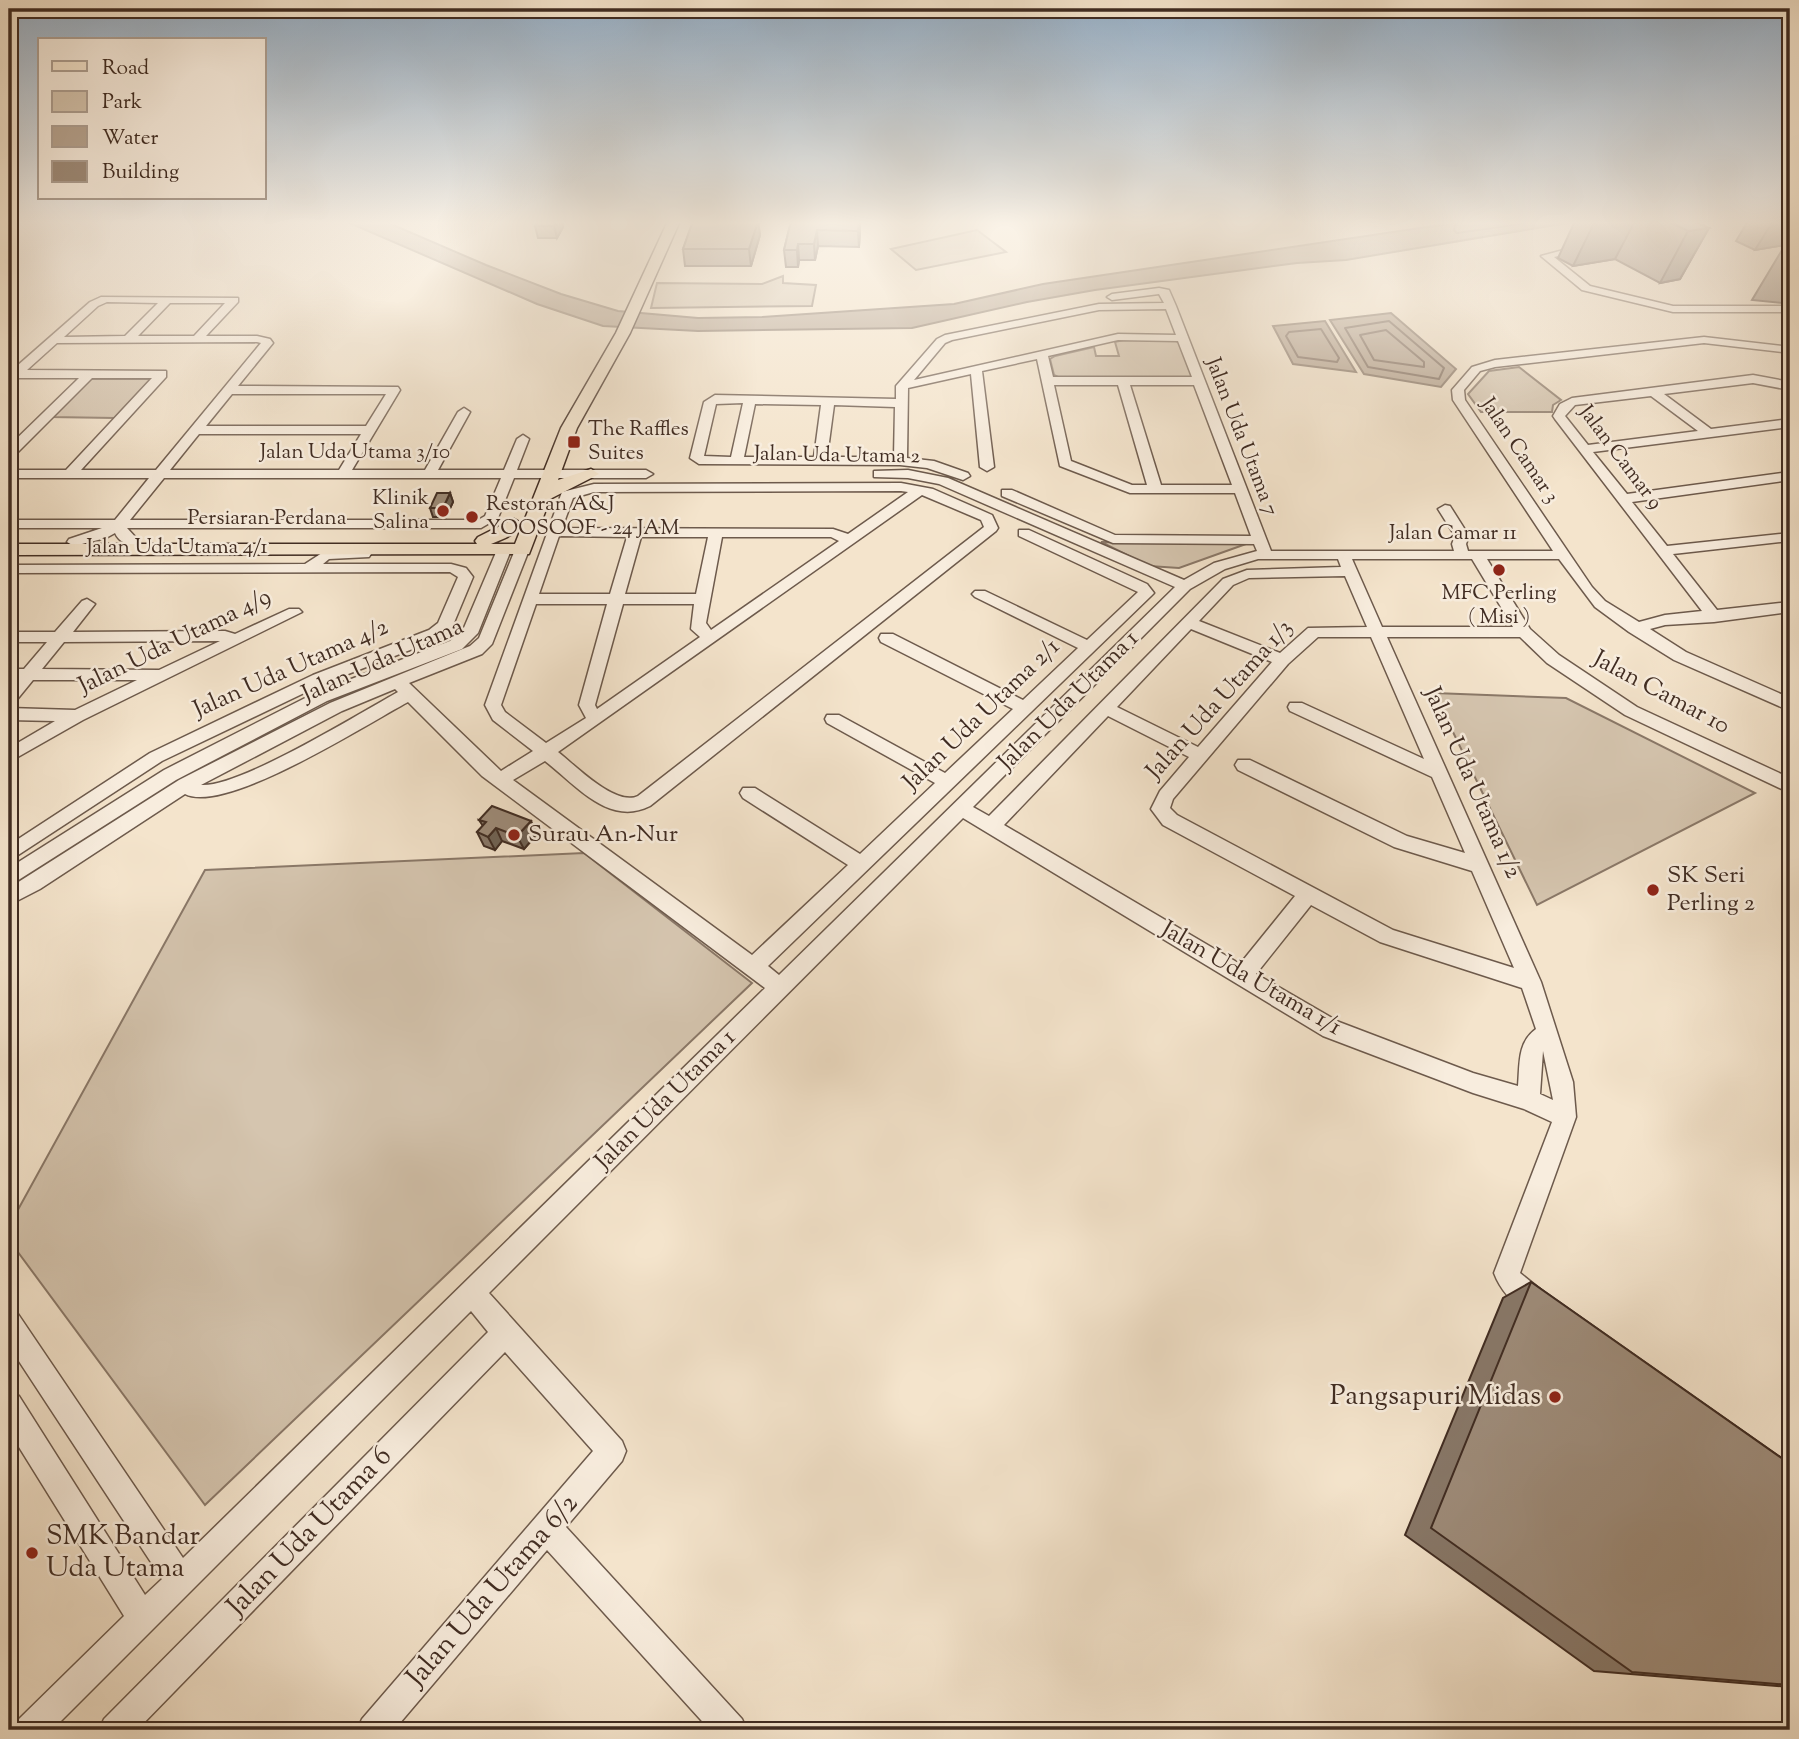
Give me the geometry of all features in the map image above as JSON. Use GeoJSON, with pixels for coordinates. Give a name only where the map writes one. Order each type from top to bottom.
{"type":"FeatureCollection","features":[{"type":"Feature","properties":{"kind":"main road"},"geometry":{"type":"LineString","coordinates":[[618,333],[631,302]]}},
{"type":"Feature","properties":{"kind":"main road"},"geometry":{"type":"LineString","coordinates":[[628,309],[632,302]]}},
{"type":"Feature","properties":{"kind":"main road","name":"Jalan Uda Utama"},"geometry":{"type":"LineString","coordinates":[[514,541],[543,474],[561,449],[618,333]]}},
{"type":"Feature","properties":{"kind":"main road","name":"Jalan Uda Utama"},"geometry":{"type":"LineString","coordinates":[[514,541],[542,496],[543,474],[552,430],[618,333]]}},
{"type":"Feature","properties":{"kind":"main road"},"geometry":{"type":"LineString","coordinates":[[561,449],[568,466],[591,474]]}},
{"type":"Feature","properties":{"kind":"main road"},"geometry":{"type":"LineString","coordinates":[[542,496],[566,482],[591,474]]}},
{"type":"Feature","properties":{"kind":"main road"},"geometry":{"type":"LineString","coordinates":[[495,570],[482,546],[506,531],[514,541]]}},
{"type":"Feature","properties":{"kind":"main road","name":"Persiaran Perdana"},"geometry":{"type":"LineString","coordinates":[[9,550],[391,550],[482,546],[514,541]]}},
{"type":"Feature","properties":{"kind":"main road","name":"Persiaran Perdana"},"geometry":{"type":"LineString","coordinates":[[9,542],[482,546]]}},
{"type":"Feature","properties":{"kind":"street"},"geometry":{"type":"LineString","coordinates":[[12,377],[97,302]]}},
{"type":"Feature","properties":{"kind":"street"},"geometry":{"type":"LineString","coordinates":[[128,340],[165,302]]}},
{"type":"Feature","properties":{"kind":"street"},"geometry":{"type":"LineString","coordinates":[[197,340],[233,302]]}},
{"type":"Feature","properties":{"kind":"street","name":"Jalan Uda Utama 7"},"geometry":{"type":"LineString","coordinates":[[1169,302],[1265,555]]}},
{"type":"Feature","properties":{"kind":"street"},"geometry":{"type":"LineString","coordinates":[[1645,302],[1673,309],[1790,309]]}},
{"type":"Feature","properties":{"kind":"street"},"geometry":{"type":"LineString","coordinates":[[900,461],[902,386],[941,341],[949,337],[1099,307],[1171,306]]}},
{"type":"Feature","properties":{"kind":"street"},"geometry":{"type":"LineString","coordinates":[[902,386],[1118,337],[1183,338]]}},
{"type":"Feature","properties":{"kind":"street"},"geometry":{"type":"LineString","coordinates":[[54,340],[267,343],[119,524],[101,535],[74,542]]}},
{"type":"Feature","properties":{"kind":"street","name":"Jalan Camar 3"},"geometry":{"type":"LineString","coordinates":[[1790,350],[1704,340],[1495,364],[1476,369],[1458,390],[1460,400],[1593,597],[1680,656],[1790,705]]}},
{"type":"Feature","properties":{"kind":"street"},"geometry":{"type":"LineString","coordinates":[[1042,354],[1065,463],[1130,489],[1240,489]]}},
{"type":"Feature","properties":{"kind":"street"},"geometry":{"type":"LineString","coordinates":[[976,369],[987,467]]}},
{"type":"Feature","properties":{"kind":"street"},"geometry":{"type":"LineString","coordinates":[[9,453],[89,374]]}},
{"type":"Feature","properties":{"kind":"street"},"geometry":{"type":"LineString","coordinates":[[12,377],[162,374],[70,474]]}},
{"type":"Feature","properties":{"kind":"street","name":"Jalan Camar 9"},"geometry":{"type":"LineString","coordinates":[[1714,617],[1559,416],[1564,407],[1572,402],[1754,379],[1790,386]]}},
{"type":"Feature","properties":{"kind":"street"},"geometry":{"type":"LineString","coordinates":[[1048,381],[1199,382]]}},
{"type":"Feature","properties":{"kind":"street"},"geometry":{"type":"LineString","coordinates":[[1123,381],[1155,489]]}},
{"type":"Feature","properties":{"kind":"street"},"geometry":{"type":"LineString","coordinates":[[228,390],[394,390],[343,474]]}},
{"type":"Feature","properties":{"kind":"street"},"geometry":{"type":"LineString","coordinates":[[1656,393],[1707,432]]}},
{"type":"Feature","properties":{"kind":"street"},"geometry":{"type":"LineString","coordinates":[[901,403],[723,398],[710,402],[698,461],[900,461],[940,467],[1113,539],[1259,540]]}},
{"type":"Feature","properties":{"kind":"street"},"geometry":{"type":"LineString","coordinates":[[737,461],[750,400]]}},
{"type":"Feature","properties":{"kind":"street"},"geometry":{"type":"LineString","coordinates":[[820,460],[828,402]]}},
{"type":"Feature","properties":{"kind":"street"},"geometry":{"type":"LineString","coordinates":[[429,474],[464,412]]}},
{"type":"Feature","properties":{"kind":"street"},"geometry":{"type":"LineString","coordinates":[[1585,449],[1790,423]]}},
{"type":"Feature","properties":{"kind":"street"},"geometry":{"type":"LineString","coordinates":[[196,430],[370,430]]}},
{"type":"Feature","properties":{"kind":"street"},"geometry":{"type":"LineString","coordinates":[[9,524],[488,522],[523,439]]}},
{"type":"Feature","properties":{"kind":"street","name":"Jalan Uda Utama 3/10"},"geometry":{"type":"LineString","coordinates":[[9,474],[543,474]]}},
{"type":"Feature","properties":{"kind":"street","name":"Jalan Uda Utama 2"},"geometry":{"type":"LineString","coordinates":[[543,474],[908,474],[943,481],[1185,586]]}},
{"type":"Feature","properties":{"kind":"street"},"geometry":{"type":"LineString","coordinates":[[1623,499],[1790,476]]}},
{"type":"Feature","properties":{"kind":"street"},"geometry":{"type":"LineString","coordinates":[[901,487],[920,490],[987,518],[992,524],[991,528],[644,801],[634,806],[614,806],[502,720],[493,705],[554,532],[567,495],[583,489],[901,487]]}},
{"type":"Feature","properties":{"kind":"street"},"geometry":{"type":"LineString","coordinates":[[494,776],[544,752],[598,716],[920,490]]}},
{"type":"Feature","properties":{"kind":"street"},"geometry":{"type":"LineString","coordinates":[[1445,509],[1462,536],[1458,544],[1470,555]]}},
{"type":"Feature","properties":{"kind":"street"},"geometry":{"type":"LineString","coordinates":[[119,524],[123,536],[132,541]]}},
{"type":"Feature","properties":{"kind":"street"},"geometry":{"type":"LineString","coordinates":[[554,532],[833,533],[849,540]]}},
{"type":"Feature","properties":{"kind":"street"},"geometry":{"type":"LineString","coordinates":[[598,716],[589,712],[587,705],[635,532]]}},
{"type":"Feature","properties":{"kind":"street"},"geometry":{"type":"LineString","coordinates":[[711,637],[699,629],[702,599],[716,533]]}},
{"type":"Feature","properties":{"kind":"street","name":"Jalan Uda Utama 2/1"},"geometry":{"type":"LineString","coordinates":[[753,967],[1146,593],[1142,587],[1024,533]]}},
{"type":"Feature","properties":{"kind":"street"},"geometry":{"type":"LineString","coordinates":[[1664,551],[1790,537]]}},
{"type":"Feature","properties":{"kind":"street","name":"Jalan Uda Utama"},"geometry":{"type":"LineString","coordinates":[[9,878],[170,775],[321,697],[401,682],[470,633],[495,570],[514,541]]}},
{"type":"Feature","properties":{"kind":"street","name":"Jalan Uda Utama"},"geometry":{"type":"LineString","coordinates":[[9,897],[185,785],[336,707],[476,650],[486,640],[514,541]]}},
{"type":"Feature","properties":{"kind":"street"},"geometry":{"type":"LineString","coordinates":[[238,550],[259,555],[303,554],[307,556],[307,569]]}},
{"type":"Feature","properties":{"kind":"street"},"geometry":{"type":"LineString","coordinates":[[307,569],[325,555],[391,550]]}},
{"type":"Feature","properties":{"kind":"street","name":"Jalan Uda Utama 1"},"geometry":{"type":"LineString","coordinates":[[30,1730],[1185,586],[1208,569],[1227,561],[1265,555],[1346,563]]}},
{"type":"Feature","properties":{"kind":"street","name":"Jalan Camar 11"},"geometry":{"type":"LineString","coordinates":[[1346,563],[1470,555],[1563,555]]}},
{"type":"Feature","properties":{"kind":"street","name":"Jalan Camar 10"},"geometry":{"type":"LineString","coordinates":[[1470,555],[1524,632],[1553,659],[1602,694],[1701,745],[1790,786]]}},
{"type":"Feature","properties":{"kind":"street"},"geometry":{"type":"LineString","coordinates":[[991,826],[1221,588],[1247,574],[1346,563]]}},
{"type":"Feature","properties":{"kind":"street","name":"Jalan Uda Utama 1/2"},"geometry":{"type":"LineString","coordinates":[[1346,563],[1531,982],[1547,1034],[1555,1046],[1565,1097],[1565,1117]]}},
{"type":"Feature","properties":{"kind":"street","name":"Jalan Uda Utama 4/2"},"geometry":{"type":"LineString","coordinates":[[9,854],[156,757],[319,679],[435,634],[445,625],[466,577],[461,571],[451,568],[346,569]]}},
{"type":"Feature","properties":{"kind":"street","name":"Jalan Uda Utama 4/1"},"geometry":{"type":"LineString","coordinates":[[9,569],[346,569]]}},
{"type":"Feature","properties":{"kind":"street"},"geometry":{"type":"LineString","coordinates":[[1152,571],[1174,574],[1208,569]]}},
{"type":"Feature","properties":{"kind":"street"},"geometry":{"type":"LineString","coordinates":[[1152,571],[1169,588],[1166,604]]}},
{"type":"Feature","properties":{"kind":"street"},"geometry":{"type":"LineString","coordinates":[[980,594],[1089,647]]}},
{"type":"Feature","properties":{"kind":"street"},"geometry":{"type":"LineString","coordinates":[[530,599],[702,599]]}},
{"type":"Feature","properties":{"kind":"street"},"geometry":{"type":"LineString","coordinates":[[9,698],[86,604]]}},
{"type":"Feature","properties":{"kind":"street"},"geometry":{"type":"LineString","coordinates":[[1635,628],[1665,620],[1790,607]]}},
{"type":"Feature","properties":{"kind":"street","name":"Jalan Uda Utama 4/9"},"geometry":{"type":"LineString","coordinates":[[77,716],[294,612]]}},
{"type":"Feature","properties":{"kind":"street"},"geometry":{"type":"LineString","coordinates":[[1188,622],[1282,660]]}},
{"type":"Feature","properties":{"kind":"street","name":"Jalan Uda Utama 1/3"},"geometry":{"type":"LineString","coordinates":[[1524,632],[1314,632],[1282,660],[1166,796],[1160,809],[1163,815],[1387,936],[1531,982]]}},
{"type":"Feature","properties":{"kind":"street"},"geometry":{"type":"LineString","coordinates":[[9,637],[225,636],[236,639]]}},
{"type":"Feature","properties":{"kind":"street"},"geometry":{"type":"LineString","coordinates":[[887,638],[1025,708]]}},
{"type":"Feature","properties":{"kind":"street"},"geometry":{"type":"LineString","coordinates":[[384,653],[401,682],[494,776],[780,987]]}},
{"type":"Feature","properties":{"kind":"street"},"geometry":{"type":"LineString","coordinates":[[9,674],[161,675]]}},
{"type":"Feature","properties":{"kind":"street"},"geometry":{"type":"LineString","coordinates":[[185,785],[193,791],[206,792],[229,787],[292,758],[401,682]]}},
{"type":"Feature","properties":{"kind":"street"},"geometry":{"type":"LineString","coordinates":[[1296,706],[1439,773]]}},
{"type":"Feature","properties":{"kind":"street"},"geometry":{"type":"LineString","coordinates":[[1105,708],[1202,756]]}},
{"type":"Feature","properties":{"kind":"street"},"geometry":{"type":"LineString","coordinates":[[9,714],[77,716]]}},
{"type":"Feature","properties":{"kind":"street"},"geometry":{"type":"LineString","coordinates":[[9,756],[77,716]]}},
{"type":"Feature","properties":{"kind":"street"},"geometry":{"type":"LineString","coordinates":[[833,719],[947,782]]}},
{"type":"Feature","properties":{"kind":"street"},"geometry":{"type":"LineString","coordinates":[[1244,765],[1401,842],[1479,865]]}},
{"type":"Feature","properties":{"kind":"street"},"geometry":{"type":"LineString","coordinates":[[749,793],[861,864]]}},
{"type":"Feature","properties":{"kind":"street","name":"Jalan Uda Utama 1/1"},"geometry":{"type":"LineString","coordinates":[[961,808],[1331,1029],[1473,1083],[1528,1100],[1565,1117]]}},
{"type":"Feature","properties":{"kind":"street"},"geometry":{"type":"LineString","coordinates":[[1242,975],[1308,895]]}},
{"type":"Feature","properties":{"kind":"street"},"geometry":{"type":"LineString","coordinates":[[1528,1100],[1534,1044],[1547,1034]]}},
{"type":"Feature","properties":{"kind":"street"},"geometry":{"type":"LineString","coordinates":[[1557,1318],[1511,1284],[1507,1273],[1565,1117]]}},
{"type":"Feature","properties":{"kind":"street"},"geometry":{"type":"LineString","coordinates":[[472,1292],[505,1333]]}},
{"type":"Feature","properties":{"kind":"street"},"geometry":{"type":"LineString","coordinates":[[9,1323],[181,1581]]}},
{"type":"Feature","properties":{"kind":"street","name":"Jalan Uda Utama 6/2"},"geometry":{"type":"LineString","coordinates":[[383,1726],[612,1451],[505,1333]]}},
{"type":"Feature","properties":{"kind":"street","name":"Jalan Uda Utama 6"},"geometry":{"type":"LineString","coordinates":[[115,1730],[505,1333]]}},
{"type":"Feature","properties":{"kind":"street"},"geometry":{"type":"LineString","coordinates":[[9,1406],[143,1619]]}},
{"type":"Feature","properties":{"kind":"street"},"geometry":{"type":"LineString","coordinates":[[547,1528],[731,1730]]}},
{"type":"Feature","properties":{"kind":"green space"},"geometry":{"type":"Polygon","coordinates":[[[652,302],[813,302],[812,306],[651,308],[652,302]]]}},
{"type":"Feature","properties":{"kind":"green space"},"geometry":{"type":"Polygon","coordinates":[[[1174,340],[1180,343],[1192,376],[1188,379],[1060,378],[1054,375],[1050,359],[1055,356],[1094,347],[1096,356],[1119,356],[1115,342],[1174,340]]]}},
{"type":"Feature","properties":{"kind":"green space"},"geometry":{"type":"Polygon","coordinates":[[[1519,367],[1561,400],[1553,405],[1552,412],[1481,412],[1468,394],[1489,371],[1519,367]]]}},
{"type":"Feature","properties":{"kind":"green space"},"geometry":{"type":"Polygon","coordinates":[[[91,379],[151,379],[115,418],[51,417],[91,379]]]}},
{"type":"Feature","properties":{"kind":"green space"},"geometry":{"type":"Polygon","coordinates":[[[1101,542],[1246,544],[1179,568],[1149,566],[1101,542]]]}},
{"type":"Feature","properties":{"kind":"green space"},"geometry":{"type":"Polygon","coordinates":[[[1434,693],[1566,698],[1755,793],[1537,905],[1434,693]]]}},
{"type":"Feature","properties":{"kind":"green space"},"geometry":{"type":"Polygon","coordinates":[[[584,853],[752,983],[205,1505],[9,1240],[9,1226],[205,870],[584,853]]]}},
{"type":"Feature","properties":{"kind":"water"},"geometry":{"type":"Polygon","coordinates":[[[533,302],[588,302],[618,311],[698,318],[762,317],[962,302],[1026,302],[912,328],[698,331],[603,326],[533,302]]]}},
{"type":"Feature","properties":{"kind":"water"},"geometry":{"type":"Polygon","coordinates":[[[1391,313],[1456,369],[1441,387],[1364,374],[1330,320],[1391,313]]]}},
{"type":"Feature","properties":{"kind":"water"},"geometry":{"type":"Polygon","coordinates":[[[1325,321],[1356,372],[1293,364],[1273,326],[1325,321]]]}},
{"type":"Feature","properties":{"kind":"building"},"geometry":{"type":"Polygon","coordinates":[[[437,493],[450,493],[443,508],[430,508],[437,493]]]}},
{"type":"Feature","properties":{"kind":"building"},"geometry":{"type":"Polygon","coordinates":[[[492,806],[531,821],[517,836],[496,828],[488,837],[477,832],[486,822],[479,820],[492,806]]]}},
{"type":"Feature","properties":{"kind":"building","name":"Pangsapuri Midas"},"geometry":{"type":"Polygon","coordinates":[[[1531,1282],[1790,1464],[1790,1685],[1632,1672],[1431,1528],[1531,1282]]]}},
{"type":"Feature","properties":{"kind":"place","name":"The Raffles Suites"},"geometry":{"type":"Point","coordinates":[574,442]}},
{"type":"Feature","properties":{"kind":"place","name":"Klinik Salina"},"geometry":{"type":"Point","coordinates":[443,511]}},
{"type":"Feature","properties":{"kind":"place","name":"Restoran A&J YOOSOOF - 24 JAM"},"geometry":{"type":"Point","coordinates":[472,517]}},
{"type":"Feature","properties":{"kind":"place","name":"MFC Perling ( Misi )"},"geometry":{"type":"Point","coordinates":[1499,570]}},
{"type":"Feature","properties":{"kind":"place","name":"Surau An-Nur"},"geometry":{"type":"Point","coordinates":[514,835]}},
{"type":"Feature","properties":{"kind":"place","name":"SK Seri Perling 2"},"geometry":{"type":"Point","coordinates":[1653,890]}},
{"type":"Feature","properties":{"kind":"place","name":"Pangsapuri Midas"},"geometry":{"type":"Point","coordinates":[1555,1397]}},
{"type":"Feature","properties":{"kind":"place","name":"SMK Bandar Uda Utama"},"geometry":{"type":"Point","coordinates":[32,1553]}}]}
